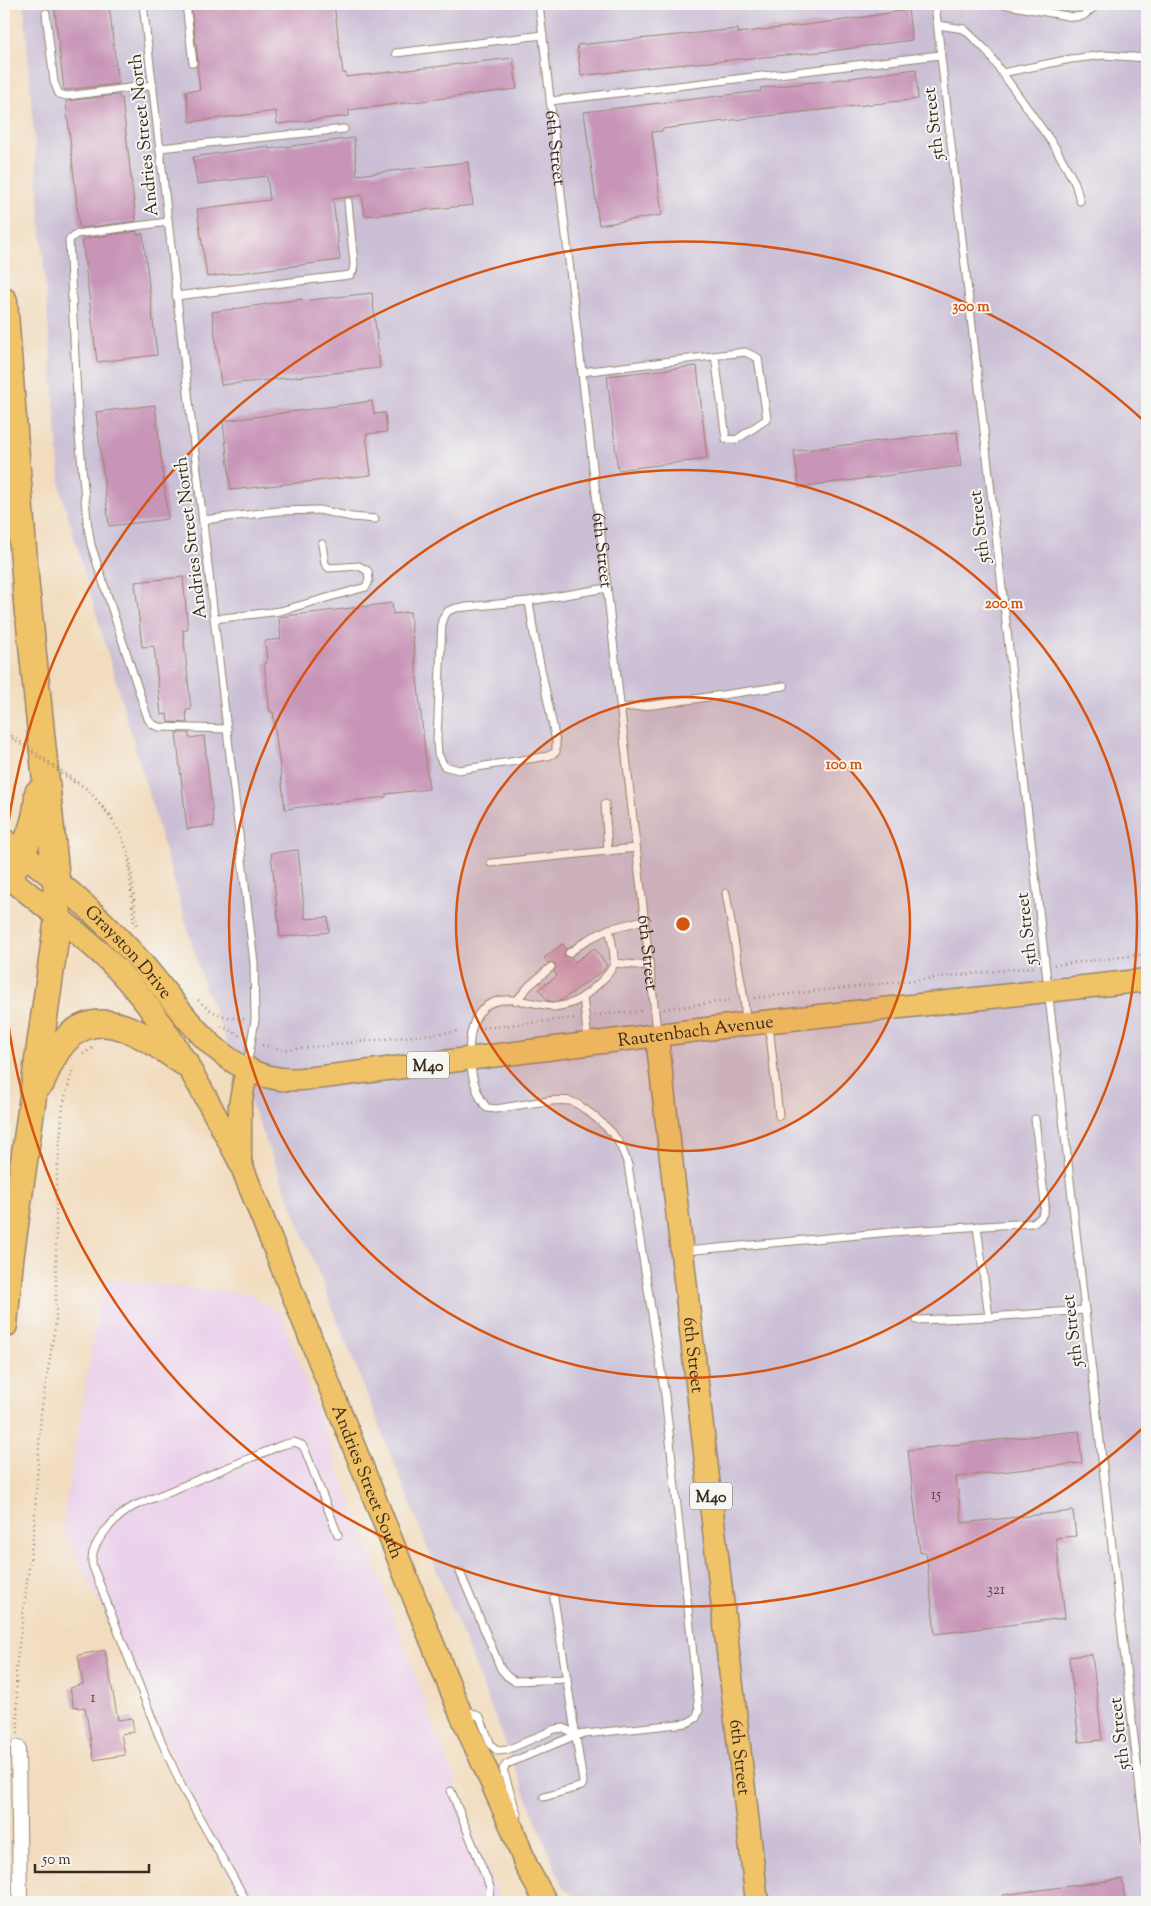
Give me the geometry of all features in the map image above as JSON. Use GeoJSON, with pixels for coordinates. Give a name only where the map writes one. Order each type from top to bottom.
{"type":"FeatureCollection","features":[{"type":"Feature","properties":{"kind":"highway"},"geometry":{"type":"LineString","coordinates":[[4,301],[27,596],[39,782],[38,809],[12,846],[6,875]]}},
{"type":"Feature","properties":{"kind":"highway"},"geometry":{"type":"LineString","coordinates":[[4,1325],[10,1260],[58,918],[56,879],[27,596]]}},
{"type":"Feature","properties":{"kind":"highway"},"geometry":{"type":"LineString","coordinates":[[31,1104],[58,1049],[74,1033],[95,1024],[105,1023],[130,1029],[185,1063]]}},
{"type":"Feature","properties":{"kind":"main road","name":"Grayston Drive"},"geometry":{"type":"LineString","coordinates":[[12,846],[56,879],[134,953],[201,1034],[226,1056],[247,1068]]}},
{"type":"Feature","properties":{"kind":"main road","name":"Grayston Drive"},"geometry":{"type":"LineString","coordinates":[[6,875],[98,950],[118,970],[157,1019],[185,1063]]}},
{"type":"Feature","properties":{"kind":"main road","name":"Rautenbach Avenue"},"geometry":{"type":"LineString","coordinates":[[247,1068],[267,1076],[282,1079],[298,1079],[469,1060],[757,1023],[1147,980]]}},
{"type":"Feature","properties":{"kind":"main road","name":"6th Street"},"geometry":{"type":"LineString","coordinates":[[657,1037],[757,1902]]}},
{"type":"Feature","properties":{"kind":"main road","name":"Andries Street South"},"geometry":{"type":"LineString","coordinates":[[185,1063],[209,1103],[240,1162],[460,1712],[512,1828],[527,1868],[546,1902]]}},
{"type":"Feature","properties":{"kind":"main road"},"geometry":{"type":"LineString","coordinates":[[240,1162],[240,1105],[247,1068]]}},
{"type":"Feature","properties":{"kind":"street"},"geometry":{"type":"LineString","coordinates":[[18,1747],[20,1902]]}},
{"type":"Feature","properties":{"kind":"lane","name":"Andries Street North"},"geometry":{"type":"LineString","coordinates":[[143,4],[254,963],[255,1020],[247,1068]]}},
{"type":"Feature","properties":{"kind":"lane"},"geometry":{"type":"LineString","coordinates":[[186,4],[193,63]]}},
{"type":"Feature","properties":{"kind":"lane","name":"6th Street"},"geometry":{"type":"LineString","coordinates":[[539,4],[621,708],[657,1037]]}},
{"type":"Feature","properties":{"kind":"lane","name":"5th Street"},"geometry":{"type":"LineString","coordinates":[[935,4],[1147,1851]]}},
{"type":"Feature","properties":{"kind":"lane"},"geometry":{"type":"LineString","coordinates":[[1002,4],[1073,17],[1083,16],[1098,4]]}},
{"type":"Feature","properties":{"kind":"lane"},"geometry":{"type":"LineString","coordinates":[[46,14],[54,82],[59,94],[66,96],[153,85]]}},
{"type":"Feature","properties":{"kind":"lane"},"geometry":{"type":"LineString","coordinates":[[938,25],[964,29],[986,50],[1055,147],[1075,183],[1080,201]]}},
{"type":"Feature","properties":{"kind":"lane"},"geometry":{"type":"LineString","coordinates":[[396,53],[543,35]]}},
{"type":"Feature","properties":{"kind":"lane"},"geometry":{"type":"LineString","coordinates":[[550,101],[940,55]]}},
{"type":"Feature","properties":{"kind":"lane"},"geometry":{"type":"LineString","coordinates":[[1002,73],[1072,58],[1104,55],[1147,58]]}},
{"type":"Feature","properties":{"kind":"lane"},"geometry":{"type":"LineString","coordinates":[[160,148],[344,128]]}},
{"type":"Feature","properties":{"kind":"lane"},"geometry":{"type":"LineString","coordinates":[[176,296],[350,275],[353,272],[354,264],[348,202]]}},
{"type":"Feature","properties":{"kind":"lane"},"geometry":{"type":"LineString","coordinates":[[168,222],[76,234],[69,240],[79,435],[87,520],[92,546],[148,719],[152,724],[159,727],[227,729]]}},
{"type":"Feature","properties":{"kind":"lane"},"geometry":{"type":"LineString","coordinates":[[582,372],[745,352],[758,358],[767,420],[736,440],[726,439],[715,356]]}},
{"type":"Feature","properties":{"kind":"lane"},"geometry":{"type":"LineString","coordinates":[[203,520],[278,511],[319,510],[352,517],[376,519]]}},
{"type":"Feature","properties":{"kind":"lane"},"geometry":{"type":"LineString","coordinates":[[214,619],[280,611],[366,587],[370,580],[368,571],[359,566],[329,568],[325,564],[322,544]]}},
{"type":"Feature","properties":{"kind":"lane"},"geometry":{"type":"LineString","coordinates":[[529,601],[534,635],[556,741],[556,752],[548,756],[459,770],[444,766],[438,754],[437,740],[442,620],[448,611],[456,608],[529,601],[607,588]]}},
{"type":"Feature","properties":{"kind":"lane"},"geometry":{"type":"LineString","coordinates":[[621,708],[784,686]]}},
{"type":"Feature","properties":{"kind":"lane"},"geometry":{"type":"LineString","coordinates":[[605,804],[608,851]]}},
{"type":"Feature","properties":{"kind":"lane"},"geometry":{"type":"LineString","coordinates":[[491,863],[636,848]]}},
{"type":"Feature","properties":{"kind":"lane"},"geometry":{"type":"LineString","coordinates":[[726,893],[744,999],[757,1023],[779,1116]]}},
{"type":"Feature","properties":{"kind":"lane"},"geometry":{"type":"LineString","coordinates":[[569,954],[588,940],[609,929],[644,920]]}},
{"type":"Feature","properties":{"kind":"lane"},"geometry":{"type":"LineString","coordinates":[[512,1828],[517,1814],[503,1769],[507,1764],[576,1735],[687,1723],[696,1718],[700,1710],[665,1395],[628,1165],[620,1142],[611,1130],[578,1104],[571,1101],[496,1109],[487,1108],[480,1100],[469,1060],[471,1030],[475,1018],[485,1006],[497,1000],[553,1006],[565,1005],[584,997],[610,972],[614,963],[609,929]]}},
{"type":"Feature","properties":{"kind":"lane"},"geometry":{"type":"LineString","coordinates":[[614,963],[649,966]]}},
{"type":"Feature","properties":{"kind":"lane"},"geometry":{"type":"LineString","coordinates":[[516,1001],[529,986],[551,967]]}},
{"type":"Feature","properties":{"kind":"lane"},"geometry":{"type":"LineString","coordinates":[[584,997],[589,1045]]}},
{"type":"Feature","properties":{"kind":"lane"},"geometry":{"type":"LineString","coordinates":[[682,1252],[753,1244],[1032,1223],[1039,1220],[1044,1213],[1046,1204],[1035,1120]]}},
{"type":"Feature","properties":{"kind":"lane"},"geometry":{"type":"LineString","coordinates":[[977,1226],[989,1317]]}},
{"type":"Feature","properties":{"kind":"lane"},"geometry":{"type":"LineString","coordinates":[[917,1320],[1085,1310]]}},
{"type":"Feature","properties":{"kind":"lane"},"geometry":{"type":"LineString","coordinates":[[247,1902],[195,1811],[170,1762],[96,1576],[91,1554],[102,1536],[121,1515],[134,1506],[282,1445],[294,1442],[302,1445],[338,1535]]}},
{"type":"Feature","properties":{"kind":"lane"},"geometry":{"type":"LineString","coordinates":[[460,1572],[502,1669],[507,1676],[514,1681],[567,1680]]}},
{"type":"Feature","properties":{"kind":"lane"},"geometry":{"type":"LineString","coordinates":[[544,1798],[582,1786],[583,1782],[554,1598]]}},
{"type":"Feature","properties":{"kind":"lane"},"geometry":{"type":"LineString","coordinates":[[460,1712],[470,1712],[480,1717],[491,1745],[498,1751],[507,1750],[555,1729],[564,1728],[576,1735]]}},
{"type":"Feature","properties":{"kind":"lane"},"geometry":{"type":"LineString","coordinates":[[451,1791],[490,1887],[489,1898],[486,1902]]}},
{"type":"Feature","properties":{"kind":"path"},"geometry":{"type":"LineString","coordinates":[[4,731],[88,790],[123,834],[129,852],[136,930]]}},
{"type":"Feature","properties":{"kind":"path"},"geometry":{"type":"LineString","coordinates":[[218,1025],[269,1047],[284,1050],[1147,954]]}},
{"type":"Feature","properties":{"kind":"path"},"geometry":{"type":"LineString","coordinates":[[193,995],[210,1011],[219,1016],[255,1020]]}},
{"type":"Feature","properties":{"kind":"path"},"geometry":{"type":"LineString","coordinates":[[82,1055],[95,1046]]}},
{"type":"Feature","properties":{"kind":"path"},"geometry":{"type":"LineString","coordinates":[[18,1747],[16,1669],[34,1528],[41,1413],[56,1320],[56,1186],[63,1105],[75,1060]]}},
{"type":"Feature","properties":{"kind":"shaded area"},"geometry":{"type":"Polygon","coordinates":[[[24,4],[1147,4],[1147,1902],[582,1902],[562,1886],[204,985],[61,492],[24,4]]]}},
{"type":"Feature","properties":{"kind":"shaded area"},"geometry":{"type":"Polygon","coordinates":[[[103,1279],[250,1294],[281,1314],[500,1902],[243,1902],[62,1526],[103,1279]]]}},
{"type":"Feature","properties":{"kind":"building"},"geometry":{"type":"Polygon","coordinates":[[[54,4],[109,4],[118,84],[64,90],[54,4]]]}},
{"type":"Feature","properties":{"kind":"building"},"geometry":{"type":"Polygon","coordinates":[[[191,4],[334,4],[343,73],[346,73],[346,77],[513,58],[517,89],[349,110],[349,116],[277,124],[276,111],[190,122],[186,91],[200,90],[191,4]]]}},
{"type":"Feature","properties":{"kind":"building"},"geometry":{"type":"Polygon","coordinates":[[[908,10],[912,40],[830,51],[653,67],[581,76],[577,45],[738,29],[738,33],[838,21],[908,10]]]}},
{"type":"Feature","properties":{"kind":"building"},"geometry":{"type":"Polygon","coordinates":[[[916,69],[918,99],[749,118],[662,129],[662,131],[652,132],[662,215],[599,225],[584,112],[761,91],[760,88],[916,69]]]}},
{"type":"Feature","properties":{"kind":"building"},"geometry":{"type":"Polygon","coordinates":[[[119,95],[122,98],[136,221],[81,228],[79,225],[66,101],[119,95]]]}},
{"type":"Feature","properties":{"kind":"building"},"geometry":{"type":"Polygon","coordinates":[[[354,138],[357,175],[468,162],[473,205],[365,216],[362,195],[333,199],[340,260],[207,277],[197,209],[270,200],[267,176],[197,184],[193,157],[268,146],[268,149],[354,138]]]}},
{"type":"Feature","properties":{"kind":"building"},"geometry":{"type":"Polygon","coordinates":[[[137,231],[137,235],[143,234],[157,355],[97,362],[82,239],[137,231]]]}},
{"type":"Feature","properties":{"kind":"building"},"geometry":{"type":"Polygon","coordinates":[[[372,293],[380,368],[221,385],[212,312],[302,299],[302,301],[372,293]]]}},
{"type":"Feature","properties":{"kind":"building"},"geometry":{"type":"Polygon","coordinates":[[[697,366],[707,459],[618,470],[607,376],[697,366]]]}},
{"type":"Feature","properties":{"kind":"building"},"geometry":{"type":"Polygon","coordinates":[[[372,401],[374,414],[385,413],[387,432],[366,434],[371,475],[231,490],[223,421],[372,401]]]}},
{"type":"Feature","properties":{"kind":"building"},"geometry":{"type":"Polygon","coordinates":[[[155,405],[168,519],[109,526],[96,412],[155,405]]]}},
{"type":"Feature","properties":{"kind":"building"},"geometry":{"type":"Polygon","coordinates":[[[957,432],[961,466],[799,487],[794,451],[957,432]]]}},
{"type":"Feature","properties":{"kind":"building"},"geometry":{"type":"Polygon","coordinates":[[[183,577],[188,630],[183,630],[191,710],[186,710],[187,723],[168,722],[167,714],[161,715],[154,646],[142,647],[135,582],[183,577]]]}},
{"type":"Feature","properties":{"kind":"building"},"geometry":{"type":"Polygon","coordinates":[[[392,603],[393,614],[410,612],[429,789],[386,794],[386,797],[285,809],[273,712],[270,712],[264,663],[267,662],[265,641],[281,639],[279,617],[392,603]]]}},
{"type":"Feature","properties":{"kind":"building"},"geometry":{"type":"Polygon","coordinates":[[[176,733],[189,733],[189,738],[204,736],[214,826],[187,829],[176,733]]]}},
{"type":"Feature","properties":{"kind":"building"},"geometry":{"type":"Polygon","coordinates":[[[298,850],[305,919],[328,917],[329,932],[280,937],[271,853],[298,850]]]}},
{"type":"Feature","properties":{"kind":"building"},"geometry":{"type":"Polygon","coordinates":[[[562,944],[566,949],[565,956],[572,958],[575,962],[594,948],[607,965],[604,970],[562,1000],[554,1002],[547,1000],[539,989],[557,976],[554,971],[556,968],[555,964],[552,962],[548,963],[544,958],[562,944]]]}},
{"type":"Feature","properties":{"kind":"building"},"geometry":{"type":"Polygon","coordinates":[[[1079,1431],[1082,1463],[956,1477],[962,1523],[1073,1511],[1076,1536],[1056,1538],[1065,1618],[935,1634],[926,1552],[920,1553],[908,1450],[1079,1431]]]}},
{"type":"Feature","properties":{"kind":"building"},"geometry":{"type":"Polygon","coordinates":[[[105,1650],[118,1720],[132,1718],[134,1732],[121,1734],[125,1755],[94,1760],[85,1707],[74,1707],[70,1688],[83,1684],[78,1655],[105,1650]]]}},
{"type":"Feature","properties":{"kind":"building"},"geometry":{"type":"Polygon","coordinates":[[[1092,1654],[1102,1740],[1079,1742],[1069,1657],[1092,1654]]]}},
{"type":"Feature","properties":{"kind":"building"},"geometry":{"type":"Polygon","coordinates":[[[1122,1879],[1125,1902],[1003,1902],[1003,1895],[1122,1879]]]}}]}
